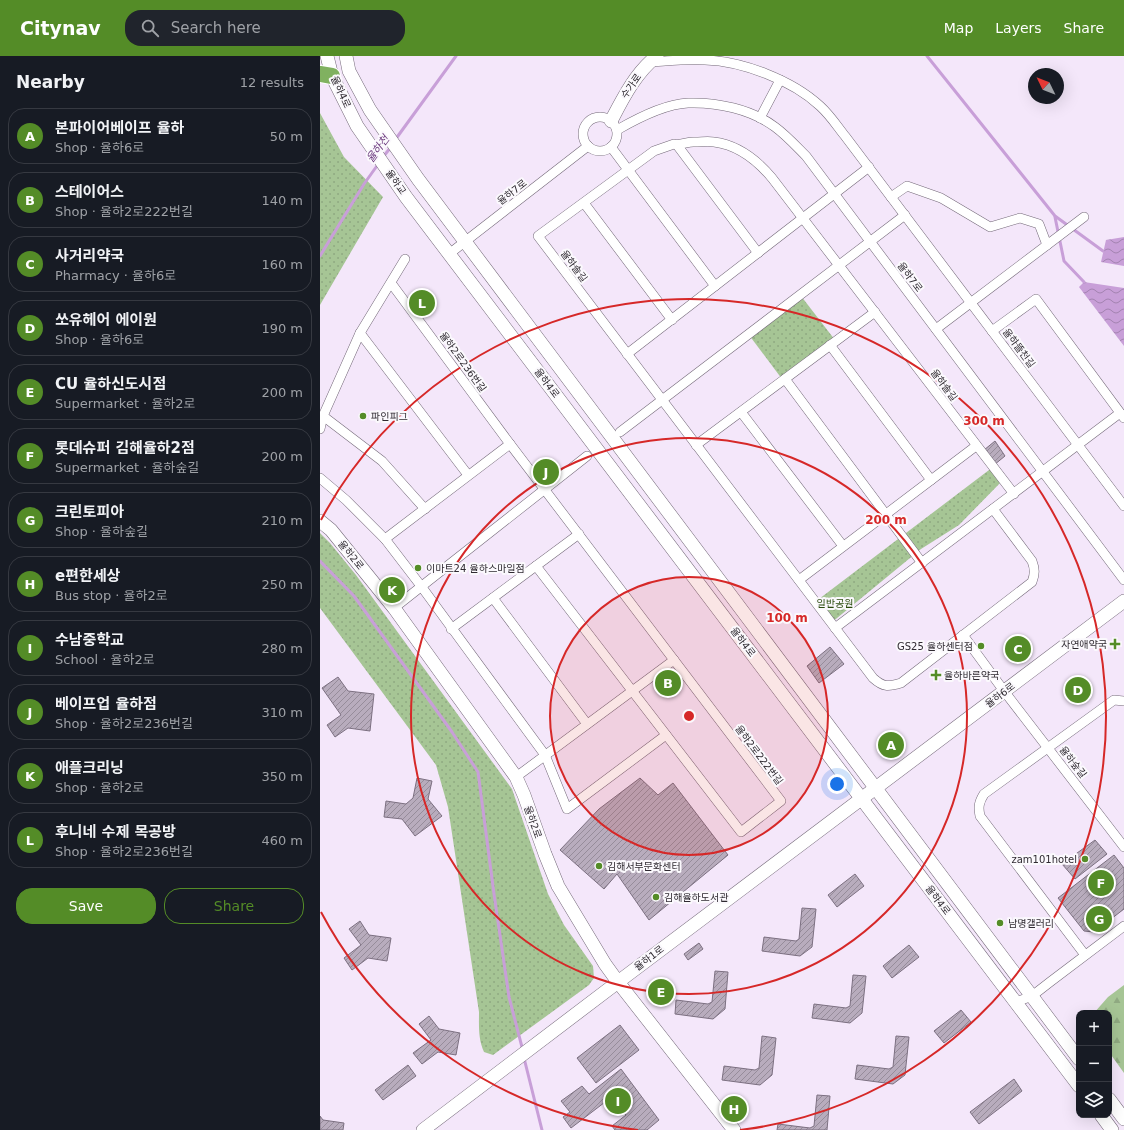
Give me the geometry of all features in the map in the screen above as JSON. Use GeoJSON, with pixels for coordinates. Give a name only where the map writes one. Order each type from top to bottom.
{"type":"FeatureCollection","features":[{"type":"Feature","properties":{"kind":"main road","name":"율하4로"},"geometry":{"type":"LineString","coordinates":[[327,56],[326,75],[357,126]]}},
{"type":"Feature","properties":{"kind":"main road","name":"율하4로"},"geometry":{"type":"LineString","coordinates":[[346,56],[349,71],[370,110]]}},
{"type":"Feature","properties":{"kind":"main road","name":"수가로"},"geometry":{"type":"LineString","coordinates":[[614,125],[627,90],[653,59]]}},
{"type":"Feature","properties":{"kind":"main road","name":"율하교"},"geometry":{"type":"LineString","coordinates":[[370,110],[418,179]]}},
{"type":"Feature","properties":{"kind":"main road","name":"율하교"},"geometry":{"type":"LineString","coordinates":[[357,126],[406,197]]}},
{"type":"Feature","properties":{"kind":"main road","name":"율하4로"},"geometry":{"type":"LineString","coordinates":[[418,179],[1076,1055]]}},
{"type":"Feature","properties":{"kind":"main road","name":"율하4로"},"geometry":{"type":"LineString","coordinates":[[406,197],[1076,1082]]}},
{"type":"Feature","properties":{"kind":"main road","name":"율하2로"},"geometry":{"type":"LineString","coordinates":[[320,521],[331,530],[394,608],[516,777],[558,886],[605,964],[734,1130]]}},
{"type":"Feature","properties":{"kind":"main road","name":"율하6로"},"geometry":{"type":"LineString","coordinates":[[876,788],[1124,601]]}},
{"type":"Feature","properties":{"kind":"main road","name":"율하1로"},"geometry":{"type":"LineString","coordinates":[[424,1130],[876,788]]}},
{"type":"Feature","properties":{"kind":"main road"},"geometry":{"type":"LineString","coordinates":[[1112,1103],[1124,1119]]}},
{"type":"Feature","properties":{"kind":"main road"},"geometry":{"type":"LineString","coordinates":[[1103,1118],[1112,1130]]}},
{"type":"Feature","properties":{"kind":"street"},"geometry":{"type":"LineString","coordinates":[[653,59],[705,60],[734,63],[757,70],[780,80],[810,97],[829,115],[992,330]]}},
{"type":"Feature","properties":{"kind":"street"},"geometry":{"type":"LineString","coordinates":[[760,118],[780,80]]}},
{"type":"Feature","properties":{"kind":"street","name":"율하7로"},"geometry":{"type":"LineString","coordinates":[[614,125],[674,105],[706,103],[740,109],[760,118],[774,126],[796,145],[806,156],[1124,580]]}},
{"type":"Feature","properties":{"kind":"street"},"geometry":{"type":"LineString","coordinates":[[595,118],[606,118],[614,125],[617,135],[616,140],[611,147],[604,151],[598,151],[593,150],[585,142],[583,136],[586,125],[595,118]]}},
{"type":"Feature","properties":{"kind":"street","name":"율하솔길"},"geometry":{"type":"LineString","coordinates":[[993,509],[1032,562],[1034,574],[1032,582],[901,683],[888,686],[883,685],[873,678],[538,236],[654,151],[674,144],[715,142],[732,147],[748,155],[761,165],[803,218],[1014,494]]}},
{"type":"Feature","properties":{"kind":"street"},"geometry":{"type":"LineString","coordinates":[[677,145],[758,253]]}},
{"type":"Feature","properties":{"kind":"street","name":"율하7로"},"geometry":{"type":"LineString","coordinates":[[449,254],[588,146]]}},
{"type":"Feature","properties":{"kind":"street"},"geometry":{"type":"LineString","coordinates":[[611,147],[715,286]]}},
{"type":"Feature","properties":{"kind":"street"},"geometry":{"type":"LineString","coordinates":[[627,354],[869,167]]}},
{"type":"Feature","properties":{"kind":"street"},"geometry":{"type":"LineString","coordinates":[[891,197],[907,186],[941,198],[990,227],[1020,218],[1039,224],[1047,245]]}},
{"type":"Feature","properties":{"kind":"street"},"geometry":{"type":"LineString","coordinates":[[584,203],[672,320]]}},
{"type":"Feature","properties":{"kind":"street"},"geometry":{"type":"LineString","coordinates":[[620,432],[905,215]]}},
{"type":"Feature","properties":{"kind":"street"},"geometry":{"type":"LineString","coordinates":[[936,329],[1084,217]]}},
{"type":"Feature","properties":{"kind":"street"},"geometry":{"type":"LineString","coordinates":[[320,429],[324,416],[360,333],[405,260]]}},
{"type":"Feature","properties":{"kind":"street","name":"율하2로236번길"},"geometry":{"type":"LineString","coordinates":[[391,283],[510,444],[579,534]]}},
{"type":"Feature","properties":{"kind":"street","name":"율하뜰천길"},"geometry":{"type":"LineString","coordinates":[[1122,416],[1036,299],[992,330],[1124,506]]}},
{"type":"Feature","properties":{"kind":"street"},"geometry":{"type":"LineString","coordinates":[[696,445],[875,312]]}},
{"type":"Feature","properties":{"kind":"street"},"geometry":{"type":"LineString","coordinates":[[360,333],[468,476]]}},
{"type":"Feature","properties":{"kind":"street"},"geometry":{"type":"LineString","coordinates":[[830,345],[931,480]]}},
{"type":"Feature","properties":{"kind":"street"},"geometry":{"type":"LineString","coordinates":[[785,379],[922,563]]}},
{"type":"Feature","properties":{"kind":"street"},"geometry":{"type":"LineString","coordinates":[[741,412],[843,546]]}},
{"type":"Feature","properties":{"kind":"street"},"geometry":{"type":"LineString","coordinates":[[324,416],[382,461],[425,508]]}},
{"type":"Feature","properties":{"kind":"street"},"geometry":{"type":"LineString","coordinates":[[835,628],[1078,445],[1122,416]]}},
{"type":"Feature","properties":{"kind":"street"},"geometry":{"type":"LineString","coordinates":[[385,539],[510,444]]}},
{"type":"Feature","properties":{"kind":"street"},"geometry":{"type":"LineString","coordinates":[[799,580],[976,446]]}},
{"type":"Feature","properties":{"kind":"street"},"geometry":{"type":"LineString","coordinates":[[394,608],[588,456]]}},
{"type":"Feature","properties":{"kind":"street"},"geometry":{"type":"LineString","coordinates":[[320,478],[346,500],[385,539],[421,586],[451,629],[545,755],[567,809],[666,735]]}},
{"type":"Feature","properties":{"kind":"street"},"geometry":{"type":"LineString","coordinates":[[451,629],[579,534]]}},
{"type":"Feature","properties":{"kind":"street","name":"율하2로222번길"},"geometry":{"type":"LineString","coordinates":[[536,566],[741,832],[781,801],[579,534]]}},
{"type":"Feature","properties":{"kind":"street"},"geometry":{"type":"LineString","coordinates":[[493,598],[587,724]]}},
{"type":"Feature","properties":{"kind":"street","name":"율하숲길"},"geometry":{"type":"LineString","coordinates":[[963,635],[1004,691],[1124,847]]}},
{"type":"Feature","properties":{"kind":"street"},"geometry":{"type":"LineString","coordinates":[[516,777],[674,660]]}},
{"type":"Feature","properties":{"kind":"street"},"geometry":{"type":"LineString","coordinates":[[1085,955],[980,816],[980,801],[984,794],[1114,700],[1124,701]]}},
{"type":"Feature","properties":{"kind":"street"},"geometry":{"type":"LineString","coordinates":[[1016,1002],[1032,996],[1124,926]]}},
{"type":"Feature","properties":{"kind":"green space"},"geometry":{"type":"Polygon","coordinates":[[[320,113],[344,157],[383,197],[320,305],[320,113]]]}},
{"type":"Feature","properties":{"kind":"green space"},"geometry":{"type":"Polygon","coordinates":[[[801,296],[835,340],[782,379],[749,335],[801,296]]]}},
{"type":"Feature","properties":{"kind":"green space","name":"일반공원"},"geometry":{"type":"Polygon","coordinates":[[[993,467],[1003,480],[959,525],[921,549],[831,623],[815,602],[993,467]]]}},
{"type":"Feature","properties":{"kind":"green space"},"geometry":{"type":"Polygon","coordinates":[[[320,533],[356,575],[512,789],[548,894],[564,925],[593,966],[594,978],[589,985],[493,1055],[484,1052],[479,1032],[479,1012],[448,807],[436,765],[320,608],[320,533]]]}},
{"type":"Feature","properties":{"kind":"green space"},"geometry":{"type":"Polygon","coordinates":[[[1124,985],[1124,1073],[1112,1056],[1112,1010],[1097,1010],[1108,997],[1124,985]]]}},
{"type":"Feature","properties":{"kind":"water"},"geometry":{"type":"Polygon","coordinates":[[[1124,237],[1124,266],[1101,262],[1106,240],[1124,237]]]}},
{"type":"Feature","properties":{"kind":"water"},"geometry":{"type":"Polygon","coordinates":[[[1084,282],[1124,288],[1124,346],[1079,287],[1084,282]]]}},
{"type":"Feature","properties":{"kind":"building"},"geometry":{"type":"Polygon","coordinates":[[[423,292],[433,304],[419,315],[410,303],[423,292]]]}},
{"type":"Feature","properties":{"kind":"building"},"geometry":{"type":"Polygon","coordinates":[[[995,441],[1005,456],[994,465],[984,450],[995,441]]]}},
{"type":"Feature","properties":{"kind":"building"},"geometry":{"type":"Polygon","coordinates":[[[830,647],[844,664],[819,683],[807,666],[830,647]]]}},
{"type":"Feature","properties":{"kind":"building"},"geometry":{"type":"Polygon","coordinates":[[[338,677],[348,691],[374,694],[370,731],[348,728],[335,737],[327,725],[341,715],[322,688],[338,677]]]}},
{"type":"Feature","properties":{"kind":"building"},"geometry":{"type":"Polygon","coordinates":[[[417,778],[432,781],[428,799],[442,816],[415,836],[402,819],[384,817],[386,801],[406,804],[413,798],[417,778]]]}},
{"type":"Feature","properties":{"kind":"building"},"geometry":{"type":"Polygon","coordinates":[[[640,778],[658,795],[673,783],[728,855],[649,920],[617,874],[604,889],[560,850],[599,809],[640,778]]]}},
{"type":"Feature","properties":{"kind":"building","name":"zam101hotel"},"geometry":{"type":"Polygon","coordinates":[[[1095,840],[1107,854],[1075,879],[1062,864],[1095,840]]]}},
{"type":"Feature","properties":{"kind":"building"},"geometry":{"type":"Polygon","coordinates":[[[1114,855],[1124,868],[1124,909],[1094,932],[1084,931],[1058,898],[1114,855]]]}},
{"type":"Feature","properties":{"kind":"building"},"geometry":{"type":"Polygon","coordinates":[[[855,874],[864,886],[837,907],[828,895],[855,874]]]}},
{"type":"Feature","properties":{"kind":"building"},"geometry":{"type":"Polygon","coordinates":[[[802,908],[816,909],[812,947],[800,956],[762,951],[764,937],[796,941],[799,939],[802,908]]]}},
{"type":"Feature","properties":{"kind":"building"},"geometry":{"type":"Polygon","coordinates":[[[360,921],[369,935],[391,938],[387,961],[368,958],[352,970],[344,958],[361,945],[349,929],[360,921]]]}},
{"type":"Feature","properties":{"kind":"building"},"geometry":{"type":"Polygon","coordinates":[[[699,943],[703,949],[688,960],[684,954],[699,943]]]}},
{"type":"Feature","properties":{"kind":"building"},"geometry":{"type":"Polygon","coordinates":[[[909,945],[919,957],[892,978],[883,966],[909,945]]]}},
{"type":"Feature","properties":{"kind":"building"},"geometry":{"type":"Polygon","coordinates":[[[715,971],[728,972],[725,1009],[713,1019],[675,1014],[676,1000],[708,1004],[712,1002],[715,971]]]}},
{"type":"Feature","properties":{"kind":"building"},"geometry":{"type":"Polygon","coordinates":[[[853,975],[866,976],[862,1013],[850,1023],[812,1018],[814,1004],[846,1008],[850,1006],[853,975]]]}},
{"type":"Feature","properties":{"kind":"building"},"geometry":{"type":"Polygon","coordinates":[[[961,1010],[971,1022],[944,1043],[934,1031],[961,1010]]]}},
{"type":"Feature","properties":{"kind":"building"},"geometry":{"type":"Polygon","coordinates":[[[429,1016],[439,1029],[460,1033],[456,1055],[438,1052],[422,1064],[413,1053],[431,1040],[419,1024],[429,1016]]]}},
{"type":"Feature","properties":{"kind":"building"},"geometry":{"type":"Polygon","coordinates":[[[620,1025],[639,1050],[596,1083],[577,1058],[620,1025]]]}},
{"type":"Feature","properties":{"kind":"building"},"geometry":{"type":"Polygon","coordinates":[[[762,1036],[776,1038],[772,1075],[760,1085],[722,1080],[724,1066],[755,1070],[759,1068],[762,1036]]]}},
{"type":"Feature","properties":{"kind":"building"},"geometry":{"type":"Polygon","coordinates":[[[896,1036],[909,1037],[905,1075],[893,1084],[855,1079],[857,1065],[889,1069],[893,1067],[896,1036]]]}},
{"type":"Feature","properties":{"kind":"building"},"geometry":{"type":"Polygon","coordinates":[[[408,1065],[416,1076],[383,1100],[375,1090],[408,1065]]]}},
{"type":"Feature","properties":{"kind":"building"},"geometry":{"type":"Polygon","coordinates":[[[621,1069],[659,1120],[647,1130],[615,1130],[612,1126],[626,1115],[613,1096],[571,1128],[563,1117],[570,1112],[561,1101],[582,1086],[589,1094],[621,1069]]]}},
{"type":"Feature","properties":{"kind":"building"},"geometry":{"type":"Polygon","coordinates":[[[1014,1079],[1022,1091],[979,1124],[970,1112],[1014,1079]]]}},
{"type":"Feature","properties":{"kind":"building"},"geometry":{"type":"Polygon","coordinates":[[[817,1095],[830,1096],[827,1130],[777,1130],[778,1124],[810,1128],[814,1126],[817,1095]]]}},
{"type":"Feature","properties":{"kind":"building"},"geometry":{"type":"Polygon","coordinates":[[[320,1116],[323,1120],[344,1123],[343,1130],[320,1130],[320,1116]]]}},
{"type":"Feature","properties":{"kind":"waterway","name":"율하천"},"geometry":{"type":"LineString","coordinates":[[395,140],[456,56]]}},
{"type":"Feature","properties":{"kind":"waterway"},"geometry":{"type":"LineString","coordinates":[[927,56],[1055,216],[1103,251]]}},
{"type":"Feature","properties":{"kind":"waterway","name":"율하천"},"geometry":{"type":"LineString","coordinates":[[383,157],[391,147]]}},
{"type":"Feature","properties":{"kind":"waterway","name":"율하천"},"geometry":{"type":"LineString","coordinates":[[320,256],[364,184],[379,163]]}},
{"type":"Feature","properties":{"kind":"waterway"},"geometry":{"type":"LineString","coordinates":[[1055,217],[1064,261],[1084,282]]}},
{"type":"Feature","properties":{"kind":"waterway"},"geometry":{"type":"LineString","coordinates":[[320,561],[354,596],[452,732],[478,772],[509,997],[523,1051]]}},
{"type":"Feature","properties":{"kind":"waterway"},"geometry":{"type":"LineString","coordinates":[[524,1058],[542,1130]]}},
{"type":"Feature","properties":{"kind":"place","name":"후니네 수제 목공방"},"geometry":{"type":"Point","coordinates":[422,303]}},
{"type":"Feature","properties":{"kind":"place","name":"파인피그"},"geometry":{"type":"Point","coordinates":[363,416]}},
{"type":"Feature","properties":{"kind":"place","name":"베이프업 율하점"},"geometry":{"type":"Point","coordinates":[546,472]}},
{"type":"Feature","properties":{"kind":"place","name":"이마트24 율하스마일점"},"geometry":{"type":"Point","coordinates":[418,568]}},
{"type":"Feature","properties":{"kind":"place","name":"애플크리닝"},"geometry":{"type":"Point","coordinates":[392,590]}},
{"type":"Feature","properties":{"kind":"place","name":"자연애약국"},"geometry":{"type":"Point","coordinates":[1115,644]}},
{"type":"Feature","properties":{"kind":"place","name":"GS25 율하센터점"},"geometry":{"type":"Point","coordinates":[981,646]}},
{"type":"Feature","properties":{"kind":"place","name":"사거리약국"},"geometry":{"type":"Point","coordinates":[1018,649]}},
{"type":"Feature","properties":{"kind":"place","name":"율하바른약국"},"geometry":{"type":"Point","coordinates":[936,675]}},
{"type":"Feature","properties":{"kind":"place","name":"스테이어스"},"geometry":{"type":"Point","coordinates":[668,683]}},
{"type":"Feature","properties":{"kind":"place","name":"쏘유헤어 에이원"},"geometry":{"type":"Point","coordinates":[1078,690]}},
{"type":"Feature","properties":{"kind":"place","name":"본파이어베이프 율하"},"geometry":{"type":"Point","coordinates":[891,745]}},
{"type":"Feature","properties":{"kind":"place","name":"zam101hotel"},"geometry":{"type":"Point","coordinates":[1085,859]}},
{"type":"Feature","properties":{"kind":"place","name":"김해서부문화센터"},"geometry":{"type":"Point","coordinates":[599,866]}},
{"type":"Feature","properties":{"kind":"place","name":"롯데슈퍼 김해율하2점"},"geometry":{"type":"Point","coordinates":[1101,883]}},
{"type":"Feature","properties":{"kind":"place","name":"김해율하도서관"},"geometry":{"type":"Point","coordinates":[656,897]}},
{"type":"Feature","properties":{"kind":"place","name":"크린토피아"},"geometry":{"type":"Point","coordinates":[1099,919]}},
{"type":"Feature","properties":{"kind":"place","name":"남명갤러리"},"geometry":{"type":"Point","coordinates":[1000,923]}},
{"type":"Feature","properties":{"kind":"place","name":"CU 율하신도시점"},"geometry":{"type":"Point","coordinates":[661,992]}},
{"type":"Feature","properties":{"kind":"place","name":"수남중학교"},"geometry":{"type":"Point","coordinates":[618,1101]}},
{"type":"Feature","properties":{"kind":"place","name":"e편한세상"},"geometry":{"type":"Point","coordinates":[734,1109]}}]}
